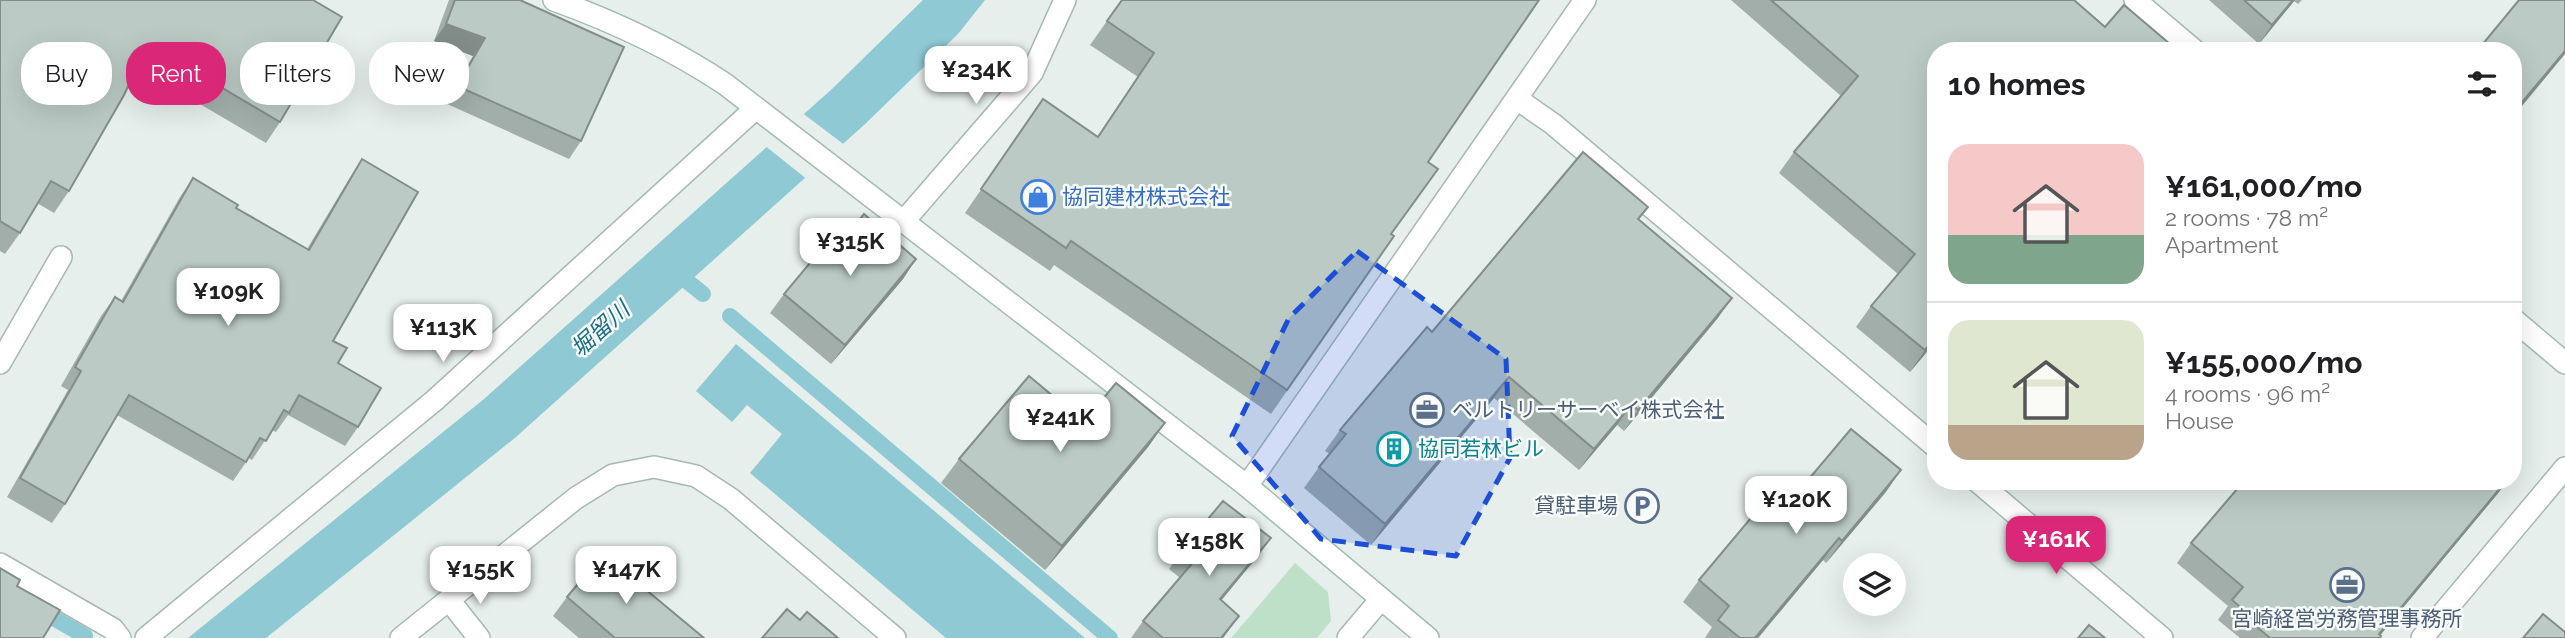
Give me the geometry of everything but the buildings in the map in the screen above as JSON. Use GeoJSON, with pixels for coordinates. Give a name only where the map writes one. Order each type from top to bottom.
{"type":"FeatureCollection","features":[{"type":"Feature","properties":{"kind":"street"},"geometry":{"type":"LineString","coordinates":[[903,222],[1032,73],[1065,0]]}},
{"type":"Feature","properties":{"kind":"street"},"geometry":{"type":"LineString","coordinates":[[1247,486],[1585,0]]}},
{"type":"Feature","properties":{"kind":"street"},"geometry":{"type":"LineString","coordinates":[[2135,0],[2184,42]]}},
{"type":"Feature","properties":{"kind":"street"},"geometry":{"type":"LineString","coordinates":[[564,2],[685,57],[762,113],[1247,486],[1428,638]]}},
{"type":"Feature","properties":{"kind":"street"},"geometry":{"type":"LineString","coordinates":[[1517,99],[1553,124],[1927,439]]}},
{"type":"Feature","properties":{"kind":"street"},"geometry":{"type":"LineString","coordinates":[[146,638],[435,400],[762,113]]}},
{"type":"Feature","properties":{"kind":"street"},"geometry":{"type":"LineString","coordinates":[[0,363],[61,257]]}},
{"type":"Feature","properties":{"kind":"street"},"geometry":{"type":"LineString","coordinates":[[2522,327],[2565,363]]}},
{"type":"Feature","properties":{"kind":"street"},"geometry":{"type":"LineString","coordinates":[[401,638],[576,498],[613,475],[654,467],[696,476],[731,499],[895,638]]}},
{"type":"Feature","properties":{"kind":"street"},"geometry":{"type":"LineString","coordinates":[[2422,638],[2565,468]]}},
{"type":"Feature","properties":{"kind":"street"},"geometry":{"type":"LineString","coordinates":[[1988,490],[2162,638]]}},
{"type":"Feature","properties":{"kind":"street"},"geometry":{"type":"LineString","coordinates":[[0,564],[113,629],[120,638]]}},
{"type":"Feature","properties":{"kind":"street"},"geometry":{"type":"LineString","coordinates":[[1348,638],[1381,599]]}},
{"type":"Feature","properties":{"kind":"street"},"geometry":{"type":"LineString","coordinates":[[449,600],[479,638]]}},
{"type":"Feature","properties":{"kind":"highlighted area"},"geometry":{"type":"Polygon","coordinates":[[[1357,251],[1506,359],[1510,458],[1456,556],[1321,539],[1232,436],[1289,318],[1357,251]]]}},
{"type":"Feature","properties":{"kind":"green space"},"geometry":{"type":"Polygon","coordinates":[[[1295,563],[1328,592],[1331,621],[1317,638],[1231,638],[1295,563]]]}},
{"type":"Feature","properties":{"kind":"water","name":"堀留川"},"geometry":{"type":"Polygon","coordinates":[[[923,0],[985,0],[958,34],[864,125],[516,437],[266,638],[188,638],[484,399],[832,89],[923,0]]]}},
{"type":"Feature","properties":{"kind":"water"},"geometry":{"type":"Polygon","coordinates":[[[736,344],[1085,638],[946,638],[750,473],[782,434],[747,405],[732,422],[696,391],[736,344]]]}},
{"type":"Feature","properties":{"kind":"pier"},"geometry":{"type":"Polygon","coordinates":[[[801,112],[846,146],[808,180],[764,145],[801,112]]]}},
{"type":"Feature","properties":{"kind":"waterway"},"geometry":{"type":"LineString","coordinates":[[672,269],[703,294]]}},
{"type":"Feature","properties":{"kind":"waterway"},"geometry":{"type":"LineString","coordinates":[[730,316],[1110,638]]}},
{"type":"Feature","properties":{"kind":"waterway"},"geometry":{"type":"LineString","coordinates":[[38,609],[85,636]]}},
{"type":"Feature","properties":{"kind":"place","name":"協同建材株式会社"},"geometry":{"type":"Point","coordinates":[1038,197]}},
{"type":"Feature","properties":{"kind":"place","name":"ベルトリーサーベイ株式会社"},"geometry":{"type":"Point","coordinates":[1427,410]}},
{"type":"Feature","properties":{"kind":"place","name":"協同若林ビル"},"geometry":{"type":"Point","coordinates":[1394,449]}},
{"type":"Feature","properties":{"kind":"place","name":"貸駐車場"},"geometry":{"type":"Point","coordinates":[1642,506]}},
{"type":"Feature","properties":{"kind":"place","name":"宮崎経営労務管理事務所"},"geometry":{"type":"Point","coordinates":[2347,585]}}]}
